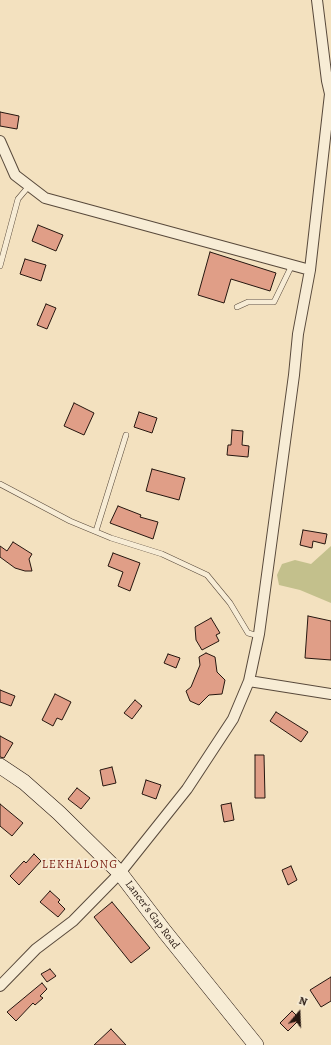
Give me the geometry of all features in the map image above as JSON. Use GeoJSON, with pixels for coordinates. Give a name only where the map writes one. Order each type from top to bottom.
{"type":"FeatureCollection","features":[{"type":"Feature","properties":{"kind":"main road","name":"Lancer's Gap Road"},"geometry":{"type":"LineString","coordinates":[[0,766],[24,782],[59,813],[120,873],[165,932],[256,1045]]}},
{"type":"Feature","properties":{"kind":"street"},"geometry":{"type":"LineString","coordinates":[[0,986],[36,949],[73,921],[120,873],[187,789],[233,719],[249,681],[258,636],[293,382],[298,334],[310,270],[330,94],[326,81],[317,0]]}},
{"type":"Feature","properties":{"kind":"street"},"geometry":{"type":"LineString","coordinates":[[0,141],[15,175],[45,198],[310,270]]}},
{"type":"Feature","properties":{"kind":"street"},"geometry":{"type":"LineString","coordinates":[[249,681],[331,694]]}},
{"type":"Feature","properties":{"kind":"lane"},"geometry":{"type":"LineString","coordinates":[[0,266],[18,199],[29,186]]}},
{"type":"Feature","properties":{"kind":"lane"},"geometry":{"type":"LineString","coordinates":[[237,307],[248,302],[274,302],[292,265]]}},
{"type":"Feature","properties":{"kind":"lane"},"geometry":{"type":"LineString","coordinates":[[96,531],[126,435]]}},
{"type":"Feature","properties":{"kind":"lane"},"geometry":{"type":"LineString","coordinates":[[0,484],[70,521],[162,554],[207,575],[230,603],[248,633],[258,636]]}},
{"type":"Feature","properties":{"kind":"shaded area"},"geometry":{"type":"Polygon","coordinates":[[[331,546],[331,603],[300,590],[279,585],[277,575],[282,564],[295,560],[311,564],[331,546]]]}},
{"type":"Feature","properties":{"kind":"building"},"geometry":{"type":"Polygon","coordinates":[[[0,112],[19,116],[17,129],[0,126],[0,112]]]}},
{"type":"Feature","properties":{"kind":"building"},"geometry":{"type":"Polygon","coordinates":[[[38,225],[63,235],[56,251],[32,241],[38,225]]]}},
{"type":"Feature","properties":{"kind":"building"},"geometry":{"type":"Polygon","coordinates":[[[210,252],[276,273],[270,291],[231,279],[224,303],[198,295],[210,252]]]}},
{"type":"Feature","properties":{"kind":"building"},"geometry":{"type":"Polygon","coordinates":[[[25,259],[46,265],[41,281],[20,274],[25,259]]]}},
{"type":"Feature","properties":{"kind":"building"},"geometry":{"type":"Polygon","coordinates":[[[46,304],[56,308],[47,329],[37,325],[46,304]]]}},
{"type":"Feature","properties":{"kind":"building"},"geometry":{"type":"Polygon","coordinates":[[[74,403],[94,413],[84,435],[64,426],[74,403]]]}},
{"type":"Feature","properties":{"kind":"building"},"geometry":{"type":"Polygon","coordinates":[[[139,412],[157,418],[152,433],[134,427],[139,412]]]}},
{"type":"Feature","properties":{"kind":"building"},"geometry":{"type":"Polygon","coordinates":[[[232,430],[243,431],[242,445],[249,446],[248,457],[227,455],[228,445],[231,445],[232,430]]]}},
{"type":"Feature","properties":{"kind":"building"},"geometry":{"type":"Polygon","coordinates":[[[152,469],[185,478],[179,500],[146,491],[152,469]]]}},
{"type":"Feature","properties":{"kind":"building"},"geometry":{"type":"Polygon","coordinates":[[[118,506],[141,515],[140,517],[158,522],[153,539],[110,523],[118,506]]]}},
{"type":"Feature","properties":{"kind":"building"},"geometry":{"type":"Polygon","coordinates":[[[303,530],[327,534],[325,544],[313,541],[312,548],[300,545],[303,530]]]}},
{"type":"Feature","properties":{"kind":"building"},"geometry":{"type":"Polygon","coordinates":[[[13,542],[32,554],[29,559],[32,571],[25,571],[15,568],[0,557],[0,546],[7,551],[13,542]]]}},
{"type":"Feature","properties":{"kind":"building"},"geometry":{"type":"Polygon","coordinates":[[[113,553],[140,563],[130,591],[118,586],[123,572],[108,566],[113,553]]]}},
{"type":"Feature","properties":{"kind":"building"},"geometry":{"type":"Polygon","coordinates":[[[308,616],[331,621],[331,660],[305,658],[308,616]]]}},
{"type":"Feature","properties":{"kind":"building"},"geometry":{"type":"Polygon","coordinates":[[[211,618],[220,633],[216,635],[219,641],[202,650],[196,640],[195,627],[211,618]]]}},
{"type":"Feature","properties":{"kind":"building"},"geometry":{"type":"Polygon","coordinates":[[[206,653],[215,657],[217,672],[225,680],[222,694],[209,695],[199,705],[190,701],[186,691],[191,687],[200,665],[199,657],[206,653]]]}},
{"type":"Feature","properties":{"kind":"building"},"geometry":{"type":"Polygon","coordinates":[[[168,654],[180,658],[176,668],[164,663],[168,654]]]}},
{"type":"Feature","properties":{"kind":"building"},"geometry":{"type":"Polygon","coordinates":[[[0,690],[15,696],[11,706],[0,702],[0,690]]]}},
{"type":"Feature","properties":{"kind":"building"},"geometry":{"type":"Polygon","coordinates":[[[55,694],[71,702],[62,720],[57,718],[53,726],[42,720],[55,694]]]}},
{"type":"Feature","properties":{"kind":"building"},"geometry":{"type":"Polygon","coordinates":[[[135,700],[142,706],[132,719],[124,713],[135,700]]]}},
{"type":"Feature","properties":{"kind":"building"},"geometry":{"type":"Polygon","coordinates":[[[276,712],[308,732],[301,742],[270,721],[276,712]]]}},
{"type":"Feature","properties":{"kind":"building"},"geometry":{"type":"Polygon","coordinates":[[[0,736],[13,743],[4,758],[0,757],[0,736]]]}},
{"type":"Feature","properties":{"kind":"building"},"geometry":{"type":"Polygon","coordinates":[[[255,755],[264,755],[265,798],[255,798],[255,755]]]}},
{"type":"Feature","properties":{"kind":"building"},"geometry":{"type":"Polygon","coordinates":[[[112,767],[116,783],[103,786],[100,770],[112,767]]]}},
{"type":"Feature","properties":{"kind":"building"},"geometry":{"type":"Polygon","coordinates":[[[146,780],[161,785],[156,799],[142,794],[146,780]]]}},
{"type":"Feature","properties":{"kind":"building"},"geometry":{"type":"Polygon","coordinates":[[[77,788],[90,798],[81,809],[68,799],[77,788]]]}},
{"type":"Feature","properties":{"kind":"building"},"geometry":{"type":"Polygon","coordinates":[[[231,803],[234,820],[224,822],[221,805],[231,803]]]}},
{"type":"Feature","properties":{"kind":"building"},"geometry":{"type":"Polygon","coordinates":[[[0,804],[23,823],[12,836],[0,826],[0,804]]]}},
{"type":"Feature","properties":{"kind":"building"},"geometry":{"type":"Polygon","coordinates":[[[34,854],[41,861],[19,885],[10,876],[24,861],[26,863],[34,854]]]}},
{"type":"Feature","properties":{"kind":"building"},"geometry":{"type":"Polygon","coordinates":[[[291,866],[297,880],[288,885],[282,870],[291,866]]]}},
{"type":"Feature","properties":{"kind":"building"},"geometry":{"type":"Polygon","coordinates":[[[50,891],[60,900],[58,902],[65,909],[58,917],[40,902],[50,891]]]}},
{"type":"Feature","properties":{"kind":"building"},"geometry":{"type":"Polygon","coordinates":[[[112,902],[150,948],[131,963],[94,917],[112,902]]]}},
{"type":"Feature","properties":{"kind":"building"},"geometry":{"type":"Polygon","coordinates":[[[50,969],[56,976],[47,982],[41,974],[50,969]]]}},
{"type":"Feature","properties":{"kind":"building"},"geometry":{"type":"Polygon","coordinates":[[[331,977],[331,1001],[321,1007],[310,990],[331,977]]]}},
{"type":"Feature","properties":{"kind":"building"},"geometry":{"type":"Polygon","coordinates":[[[42,983],[47,989],[40,996],[43,998],[35,1005],[33,1003],[16,1021],[7,1012],[42,983]]]}},
{"type":"Feature","properties":{"kind":"building"},"geometry":{"type":"Polygon","coordinates":[[[292,1011],[300,1019],[288,1031],[280,1023],[292,1011]]]}},
{"type":"Feature","properties":{"kind":"building"},"geometry":{"type":"Polygon","coordinates":[[[111,1029],[126,1045],[94,1045],[111,1029]]]}},
{"type":"Feature","properties":{"kind":"district","name":"LEKHALONG"},"geometry":{"type":"Point","coordinates":[80,865]}}]}
